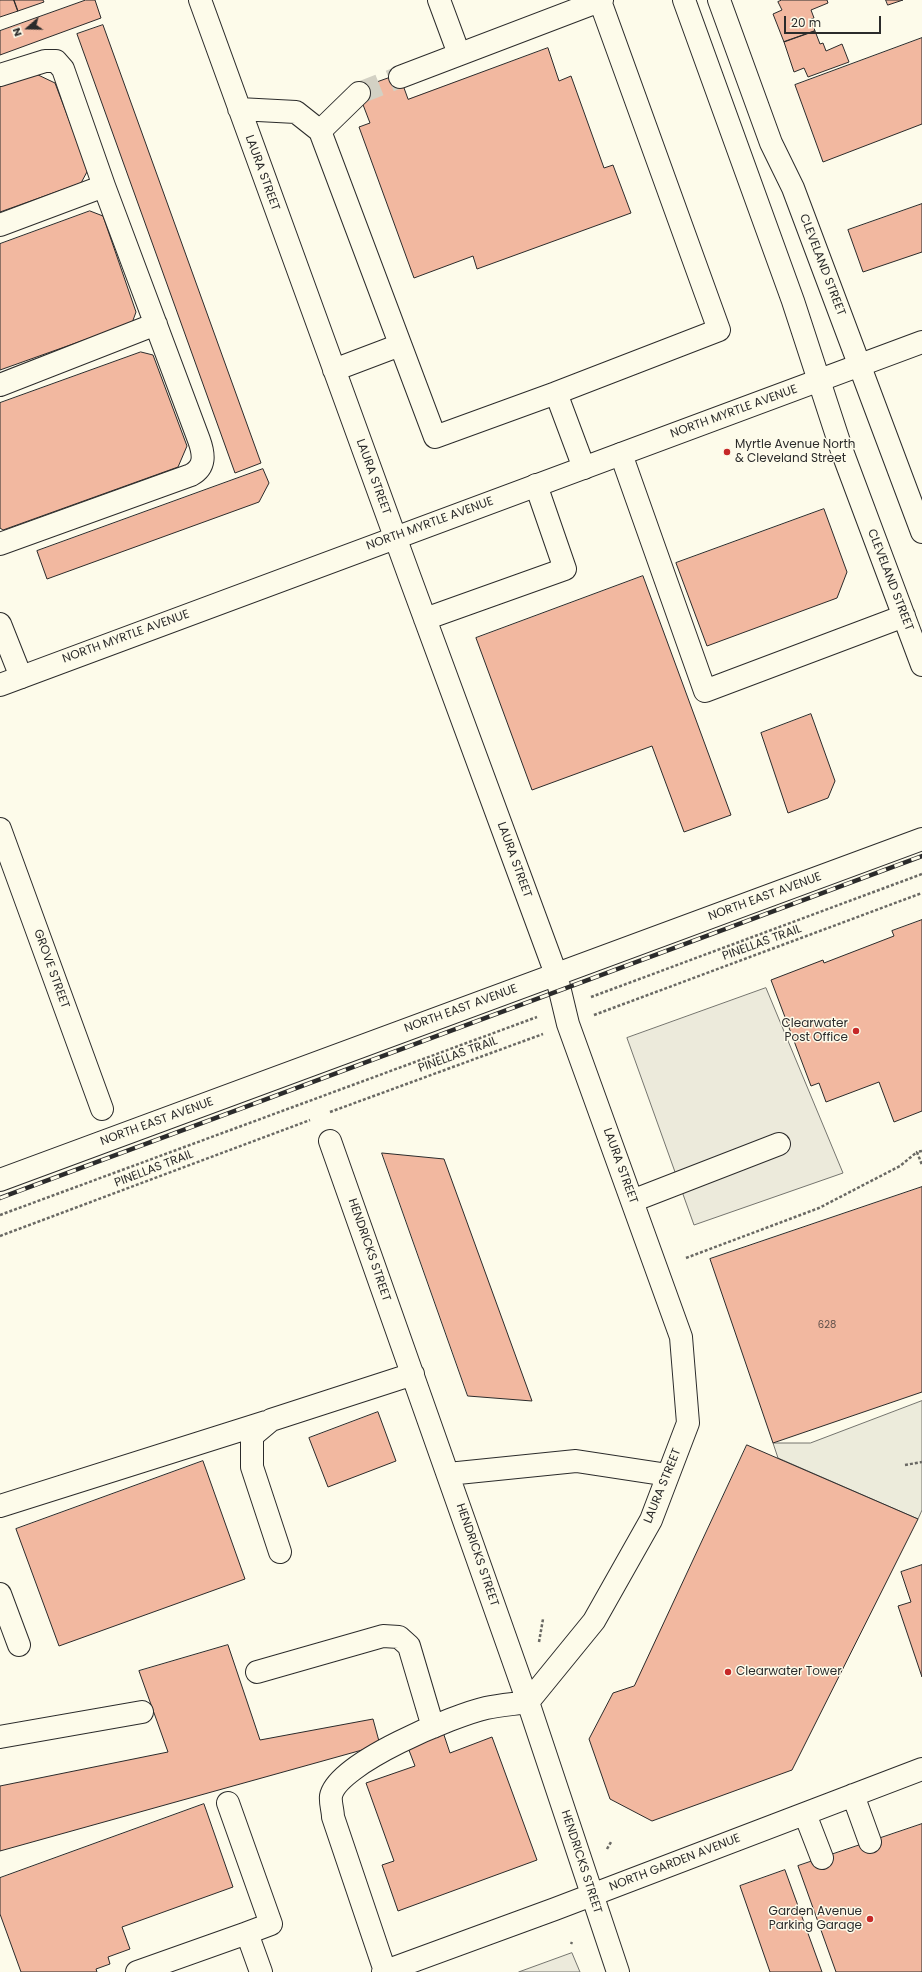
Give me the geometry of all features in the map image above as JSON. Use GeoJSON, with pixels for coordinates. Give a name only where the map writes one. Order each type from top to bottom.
{"type":"FeatureCollection","features":[{"type":"Feature","properties":{"kind":"street","name":"LAURA STREET"},"geometry":{"type":"LineString","coordinates":[[200,0],[556,974],[566,1016],[681,1337],[688,1423],[651,1520],[594,1621],[528,1702]]}},
{"type":"Feature","properties":{"kind":"street"},"geometry":{"type":"LineString","coordinates":[[439,0],[459,54]]}},
{"type":"Feature","properties":{"kind":"street","name":"CLEVELAND STREET"},"geometry":{"type":"LineString","coordinates":[[684,0],[793,301],[842,451],[922,665]]}},
{"type":"Feature","properties":{"kind":"street","name":"CLEVELAND STREET"},"geometry":{"type":"LineString","coordinates":[[719,0],[771,143],[793,188],[920,520]]}},
{"type":"Feature","properties":{"kind":"street"},"geometry":{"type":"LineString","coordinates":[[240,109],[296,112],[320,131],[435,437],[556,393],[719,330],[601,1],[459,54],[400,78]]}},
{"type":"Feature","properties":{"kind":"street"},"geometry":{"type":"LineString","coordinates":[[0,75],[45,60],[53,60],[63,69],[104,186],[199,440],[203,460],[199,471],[1,544]]}},
{"type":"Feature","properties":{"kind":"street"},"geometry":{"type":"LineString","coordinates":[[320,131],[359,93]]}},
{"type":"Feature","properties":{"kind":"street"},"geometry":{"type":"LineString","coordinates":[[0,225],[104,186]]}},
{"type":"Feature","properties":{"kind":"street"},"geometry":{"type":"LineString","coordinates":[[0,385],[156,324]]}},
{"type":"Feature","properties":{"kind":"street","name":"NORTH MYRTLE AVENUE"},"geometry":{"type":"LineString","coordinates":[[0,684],[922,342]]}},
{"type":"Feature","properties":{"kind":"street"},"geometry":{"type":"LineString","coordinates":[[334,370],[400,345]]}},
{"type":"Feature","properties":{"kind":"street"},"geometry":{"type":"LineString","coordinates":[[556,393],[584,468]]}},
{"type":"Feature","properties":{"kind":"street"},"geometry":{"type":"LineString","coordinates":[[621,454],[705,691],[904,616]]}},
{"type":"Feature","properties":{"kind":"street"},"geometry":{"type":"LineString","coordinates":[[425,619],[565,569],[536,485]]}},
{"type":"Feature","properties":{"kind":"street"},"geometry":{"type":"LineString","coordinates":[[0,624],[21,677]]}},
{"type":"Feature","properties":{"kind":"street","name":"GROVE STREET"},"geometry":{"type":"LineString","coordinates":[[0,829],[102,1109]]}},
{"type":"Feature","properties":{"kind":"street","name":"NORTH EAST AVENUE"},"geometry":{"type":"LineString","coordinates":[[0,1180],[922,839]]}},
{"type":"Feature","properties":{"kind":"street","name":"HENDRICKS STREET"},"geometry":{"type":"LineString","coordinates":[[330,1141],[528,1702],[591,1895],[618,1972]]}},
{"type":"Feature","properties":{"kind":"street"},"geometry":{"type":"LineString","coordinates":[[632,1201],[779,1144]]}},
{"type":"Feature","properties":{"kind":"street"},"geometry":{"type":"LineString","coordinates":[[0,1506],[413,1374]]}},
{"type":"Feature","properties":{"kind":"street"},"geometry":{"type":"LineString","coordinates":[[271,1420],[252,1436],[252,1467],[280,1552]]}},
{"type":"Feature","properties":{"kind":"street"},"geometry":{"type":"LineString","coordinates":[[448,1474],[576,1461],[668,1475]]}},
{"type":"Feature","properties":{"kind":"street"},"geometry":{"type":"LineString","coordinates":[[0,1594],[19,1645]]}},
{"type":"Feature","properties":{"kind":"street"},"geometry":{"type":"LineString","coordinates":[[257,1672],[383,1636],[399,1637],[409,1646],[433,1727]]}},
{"type":"Feature","properties":{"kind":"street"},"geometry":{"type":"LineString","coordinates":[[384,1972],[334,1817],[331,1796],[342,1778],[386,1748],[433,1727],[486,1708],[528,1702]]}},
{"type":"Feature","properties":{"kind":"street"},"geometry":{"type":"LineString","coordinates":[[0,1737],[142,1712]]}},
{"type":"Feature","properties":{"kind":"street","name":"NORTH GARDEN AVENUE"},"geometry":{"type":"LineString","coordinates":[[384,1972],[922,1769]]}},
{"type":"Feature","properties":{"kind":"street"},"geometry":{"type":"LineString","coordinates":[[853,1795],[870,1842]]}},
{"type":"Feature","properties":{"kind":"street"},"geometry":{"type":"LineString","coordinates":[[137,1972],[271,1924],[228,1803]]}},
{"type":"Feature","properties":{"kind":"street"},"geometry":{"type":"LineString","coordinates":[[805,1814],[822,1858]]}},
{"type":"Feature","properties":{"kind":"street"},"geometry":{"type":"LineString","coordinates":[[247,1933],[261,1972]]}},
{"type":"Feature","properties":{"kind":"path","name":"PINELLAS TRAIL"},"geometry":{"type":"LineString","coordinates":[[329,1113],[566,1016],[922,874]]}},
{"type":"Feature","properties":{"kind":"path","name":"PINELLAS TRAIL"},"geometry":{"type":"LineString","coordinates":[[0,1215],[566,1016],[922,893]]}},
{"type":"Feature","properties":{"kind":"path","name":"PINELLAS TRAIL"},"geometry":{"type":"LineString","coordinates":[[0,1236],[314,1118]]}},
{"type":"Feature","properties":{"kind":"path"},"geometry":{"type":"LineString","coordinates":[[686,1258],[819,1208],[900,1166],[917,1152],[922,1151]]}},
{"type":"Feature","properties":{"kind":"path"},"geometry":{"type":"LineString","coordinates":[[917,1152],[922,1165]]}},
{"type":"Feature","properties":{"kind":"path"},"geometry":{"type":"LineString","coordinates":[[906,1466],[922,1462]]}},
{"type":"Feature","properties":{"kind":"path"},"geometry":{"type":"LineString","coordinates":[[607,1850],[611,1842]]}},
{"type":"Feature","properties":{"kind":"shaded area"},"geometry":{"type":"Polygon","coordinates":[[[766,988],[843,1173],[694,1225],[627,1038],[766,988]]]}},
{"type":"Feature","properties":{"kind":"shaded area"},"geometry":{"type":"Polygon","coordinates":[[[922,1401],[922,1510],[918,1519],[778,1458],[773,1443],[810,1443],[922,1401]]]}},
{"type":"Feature","properties":{"kind":"shaded area"},"geometry":{"type":"Polygon","coordinates":[[[572,1953],[580,1972],[519,1972],[572,1953]]]}},
{"type":"Feature","properties":{"kind":"building"},"geometry":{"type":"Polygon","coordinates":[[[0,0],[14,0],[18,11],[0,17],[0,0]]]}},
{"type":"Feature","properties":{"kind":"building"},"geometry":{"type":"Polygon","coordinates":[[[14,0],[43,0],[44,2],[18,11],[14,0]]]}},
{"type":"Feature","properties":{"kind":"building"},"geometry":{"type":"Polygon","coordinates":[[[86,0],[95,0],[101,18],[0,55],[0,31],[86,0]]]}},
{"type":"Feature","properties":{"kind":"building"},"geometry":{"type":"Polygon","coordinates":[[[782,0],[827,0],[828,3],[811,10],[814,18],[811,19],[815,31],[784,42],[773,14],[782,10],[778,2],[782,0]]]}},
{"type":"Feature","properties":{"kind":"building"},"geometry":{"type":"Polygon","coordinates":[[[886,0],[903,0],[888,5],[886,0]]]}},
{"type":"Feature","properties":{"kind":"building"},"geometry":{"type":"Polygon","coordinates":[[[103,25],[261,463],[235,473],[77,34],[103,25]]]}},
{"type":"Feature","properties":{"kind":"building"},"geometry":{"type":"Polygon","coordinates":[[[815,31],[820,44],[823,43],[826,51],[842,44],[849,62],[808,77],[804,68],[794,72],[784,42],[815,31]]]}},
{"type":"Feature","properties":{"kind":"building"},"geometry":{"type":"Polygon","coordinates":[[[922,38],[922,124],[823,162],[795,85],[922,38]]]}},
{"type":"Feature","properties":{"kind":"building"},"geometry":{"type":"Polygon","coordinates":[[[548,48],[559,81],[571,76],[604,168],[613,165],[631,213],[477,269],[473,256],[414,278],[359,127],[370,123],[357,89],[399,74],[408,99],[548,48]]]}},
{"type":"Feature","properties":{"kind":"building"},"geometry":{"type":"Polygon","coordinates":[[[34,73],[55,83],[88,170],[81,183],[0,212],[0,86],[34,73]]]}},
{"type":"Feature","properties":{"kind":"building"},"geometry":{"type":"Polygon","coordinates":[[[922,204],[922,252],[863,272],[848,230],[922,204]]]}},
{"type":"Feature","properties":{"kind":"building"},"geometry":{"type":"Polygon","coordinates":[[[90,211],[103,216],[136,312],[132,323],[0,370],[0,244],[90,211]]]}},
{"type":"Feature","properties":{"kind":"building"},"geometry":{"type":"Polygon","coordinates":[[[141,352],[153,355],[187,446],[178,467],[3,530],[0,528],[0,403],[141,352]]]}},
{"type":"Feature","properties":{"kind":"building"},"geometry":{"type":"Polygon","coordinates":[[[263,469],[269,483],[259,502],[47,579],[37,551],[263,469]]]}},
{"type":"Feature","properties":{"kind":"building"},"geometry":{"type":"Polygon","coordinates":[[[824,509],[847,572],[837,598],[707,646],[676,563],[824,509]]]}},
{"type":"Feature","properties":{"kind":"building"},"geometry":{"type":"Polygon","coordinates":[[[643,576],[731,815],[684,832],[652,746],[532,790],[476,638],[643,576]]]}},
{"type":"Feature","properties":{"kind":"building"},"geometry":{"type":"Polygon","coordinates":[[[811,714],[835,781],[828,798],[788,813],[761,733],[811,714]]]}},
{"type":"Feature","properties":{"kind":"building","name":"Clearwater Post Office"},"geometry":{"type":"Polygon","coordinates":[[[922,920],[922,1111],[894,1122],[879,1082],[826,1102],[819,1083],[811,1086],[771,980],[823,960],[824,963],[894,936],[892,931],[922,920]]]}},
{"type":"Feature","properties":{"kind":"building"},"geometry":{"type":"Polygon","coordinates":[[[382,1153],[444,1159],[532,1401],[468,1396],[382,1153]]]}},
{"type":"Feature","properties":{"kind":"building"},"geometry":{"type":"Polygon","coordinates":[[[922,1187],[922,1392],[773,1443],[710,1259],[922,1187]]]}},
{"type":"Feature","properties":{"kind":"building"},"geometry":{"type":"Polygon","coordinates":[[[378,1412],[396,1461],[328,1487],[309,1438],[378,1412]]]}},
{"type":"Feature","properties":{"kind":"building"},"geometry":{"type":"Polygon","coordinates":[[[747,1445],[918,1519],[792,1770],[652,1821],[610,1799],[589,1739],[613,1693],[634,1686],[747,1445]]]}},
{"type":"Feature","properties":{"kind":"building"},"geometry":{"type":"Polygon","coordinates":[[[203,1461],[245,1579],[59,1646],[16,1529],[203,1461]]]}},
{"type":"Feature","properties":{"kind":"building"},"geometry":{"type":"Polygon","coordinates":[[[922,1565],[922,1677],[898,1606],[911,1602],[901,1572],[922,1565]]]}},
{"type":"Feature","properties":{"kind":"building"},"geometry":{"type":"Polygon","coordinates":[[[228,1645],[260,1740],[373,1719],[380,1745],[0,1851],[0,1786],[168,1752],[139,1671],[228,1645]]]}},
{"type":"Feature","properties":{"kind":"building"},"geometry":{"type":"Polygon","coordinates":[[[443,1732],[450,1753],[492,1737],[537,1860],[398,1911],[382,1865],[394,1861],[366,1783],[415,1766],[407,1745],[443,1732]]]}},
{"type":"Feature","properties":{"kind":"building"},"geometry":{"type":"Polygon","coordinates":[[[204,1804],[233,1887],[122,1927],[130,1949],[108,1957],[110,1964],[96,1969],[97,1972],[21,1972],[0,1914],[0,1878],[204,1804]]]}},
{"type":"Feature","properties":{"kind":"building","name":"Garden Avenue Parking Garage"},"geometry":{"type":"Polygon","coordinates":[[[922,1824],[922,1972],[836,1972],[798,1866],[922,1824]]]}},
{"type":"Feature","properties":{"kind":"building"},"geometry":{"type":"Polygon","coordinates":[[[785,1870],[822,1972],[770,1972],[740,1886],[785,1870]]]}},
{"type":"Feature","properties":{"kind":"tunnel"},"geometry":{"type":"LineString","coordinates":[[359,93],[400,77]]}},
{"type":"Feature","properties":{"kind":"railway"},"geometry":{"type":"LineString","coordinates":[[0,1198],[922,856]]}},
{"type":"Feature","properties":{"kind":"place","name":"Myrtle Avenue North & Cleveland Street"},"geometry":{"type":"Point","coordinates":[727,452]}},
{"type":"Feature","properties":{"kind":"place","name":"Clearwater Post Office"},"geometry":{"type":"Point","coordinates":[856,1031]}},
{"type":"Feature","properties":{"kind":"place","name":"Clearwater Tower"},"geometry":{"type":"Point","coordinates":[728,1672]}},
{"type":"Feature","properties":{"kind":"place","name":"Garden Avenue Parking Garage"},"geometry":{"type":"Point","coordinates":[870,1919]}}]}
